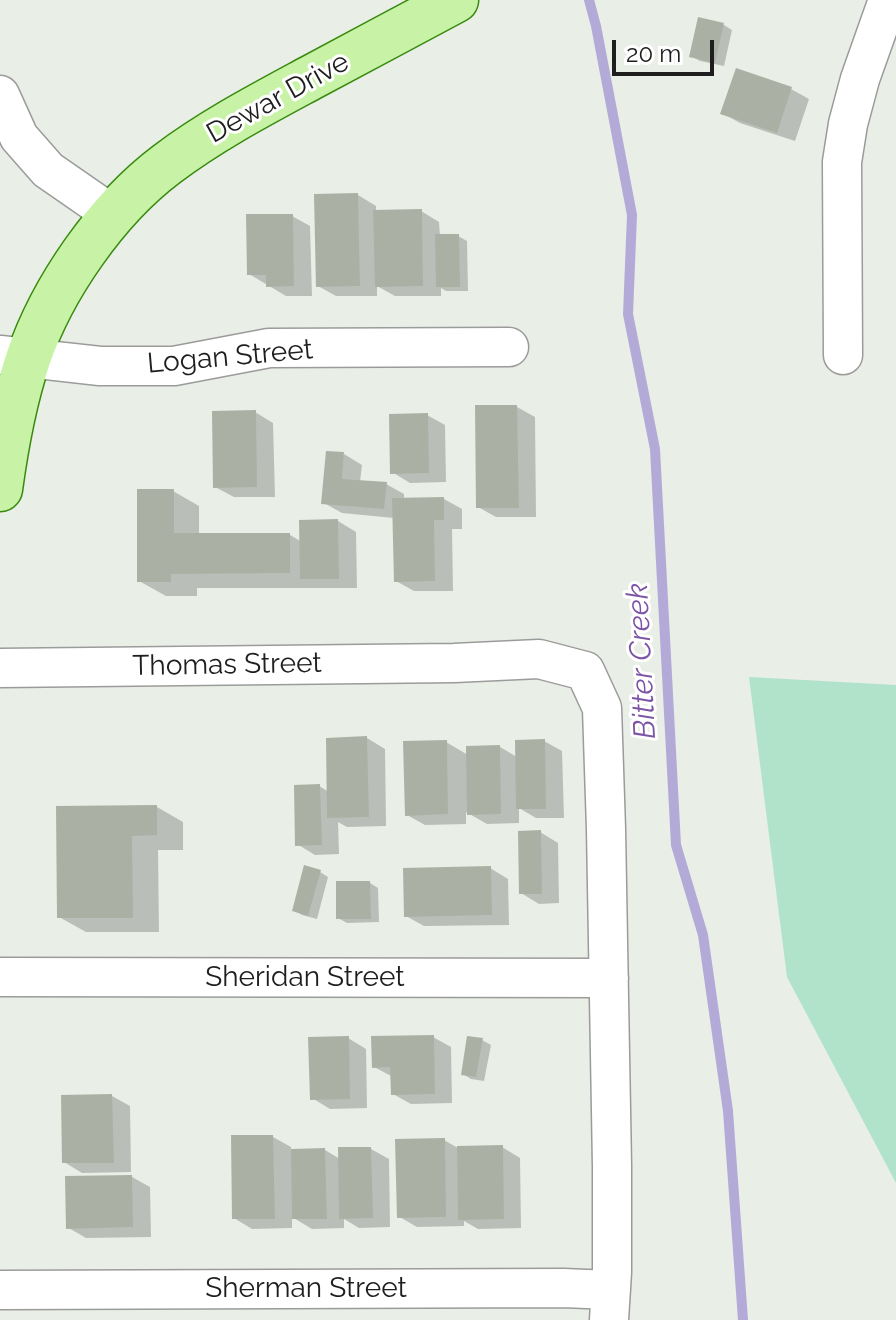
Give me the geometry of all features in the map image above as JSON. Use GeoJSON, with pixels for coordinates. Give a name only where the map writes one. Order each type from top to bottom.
{"type":"FeatureCollection","features":[{"type":"Feature","properties":{"kind":"main road","name":"Dewar Drive"},"geometry":{"type":"LineString","coordinates":[[0,489],[14,356],[51,306],[78,260],[113,215],[165,165],[234,118],[456,0]]}},
{"type":"Feature","properties":{"kind":"street"},"geometry":{"type":"LineString","coordinates":[[843,355],[842,162],[860,79],[888,0]]}},
{"type":"Feature","properties":{"kind":"street"},"geometry":{"type":"LineString","coordinates":[[0,95],[19,137],[48,170],[113,215]]}},
{"type":"Feature","properties":{"kind":"street","name":"Logan Street"},"geometry":{"type":"LineString","coordinates":[[14,356],[100,366],[174,366],[269,348],[509,347]]}},
{"type":"Feature","properties":{"kind":"street","name":"Thomas Street"},"geometry":{"type":"LineString","coordinates":[[0,668],[454,663],[539,659],[585,671],[602,708],[609,978]]}},
{"type":"Feature","properties":{"kind":"street","name":"Sheridan Street"},"geometry":{"type":"LineString","coordinates":[[0,977],[609,978]]}},
{"type":"Feature","properties":{"kind":"street"},"geometry":{"type":"LineString","coordinates":[[609,978],[612,1166],[610,1305]]}},
{"type":"Feature","properties":{"kind":"street","name":"Sherman Street"},"geometry":{"type":"LineString","coordinates":[[0,1290],[563,1288],[610,1305]]}},
{"type":"Feature","properties":{"kind":"green space"},"geometry":{"type":"Polygon","coordinates":[[[749,677],[896,685],[896,1183],[787,977],[749,677]]]}},
{"type":"Feature","properties":{"kind":"building"},"geometry":{"type":"Polygon","coordinates":[[[698,17],[724,23],[715,63],[689,57],[698,17]]]}},
{"type":"Feature","properties":{"kind":"building"},"geometry":{"type":"Polygon","coordinates":[[[736,68],[792,87],[777,133],[720,114],[736,68]]]}},
{"type":"Feature","properties":{"kind":"building"},"geometry":{"type":"Polygon","coordinates":[[[358,193],[360,286],[316,287],[314,194],[358,193]]]}},
{"type":"Feature","properties":{"kind":"building"},"geometry":{"type":"Polygon","coordinates":[[[422,209],[423,286],[375,287],[373,210],[422,209]]]}},
{"type":"Feature","properties":{"kind":"building"},"geometry":{"type":"Polygon","coordinates":[[[246,214],[293,214],[294,286],[266,287],[266,275],[247,275],[246,214]]]}},
{"type":"Feature","properties":{"kind":"building"},"geometry":{"type":"Polygon","coordinates":[[[435,234],[459,234],[460,287],[436,287],[435,234]]]}},
{"type":"Feature","properties":{"kind":"building"},"geometry":{"type":"Polygon","coordinates":[[[475,405],[517,405],[519,508],[476,508],[475,405]]]}},
{"type":"Feature","properties":{"kind":"building"},"geometry":{"type":"Polygon","coordinates":[[[256,410],[257,487],[213,488],[212,411],[256,410]]]}},
{"type":"Feature","properties":{"kind":"building"},"geometry":{"type":"Polygon","coordinates":[[[428,413],[429,473],[390,474],[389,414],[428,413]]]}},
{"type":"Feature","properties":{"kind":"building"},"geometry":{"type":"Polygon","coordinates":[[[326,451],[344,452],[342,479],[387,482],[384,509],[321,504],[326,451]]]}},
{"type":"Feature","properties":{"kind":"building"},"geometry":{"type":"Polygon","coordinates":[[[137,489],[174,489],[174,533],[290,533],[290,573],[171,574],[171,582],[137,582],[137,489]]]}},
{"type":"Feature","properties":{"kind":"building"},"geometry":{"type":"Polygon","coordinates":[[[444,497],[444,520],[434,520],[435,581],[394,582],[392,498],[444,497]]]}},
{"type":"Feature","properties":{"kind":"building"},"geometry":{"type":"Polygon","coordinates":[[[338,519],[339,579],[300,579],[299,520],[338,519]]]}},
{"type":"Feature","properties":{"kind":"building"},"geometry":{"type":"Polygon","coordinates":[[[367,736],[369,817],[327,818],[326,738],[367,736]]]}},
{"type":"Feature","properties":{"kind":"building"},"geometry":{"type":"Polygon","coordinates":[[[545,739],[546,809],[516,809],[515,740],[545,739]]]}},
{"type":"Feature","properties":{"kind":"building"},"geometry":{"type":"Polygon","coordinates":[[[447,740],[448,814],[405,816],[403,741],[447,740]]]}},
{"type":"Feature","properties":{"kind":"building"},"geometry":{"type":"Polygon","coordinates":[[[500,745],[501,814],[467,815],[466,746],[500,745]]]}},
{"type":"Feature","properties":{"kind":"building"},"geometry":{"type":"Polygon","coordinates":[[[320,784],[322,845],[295,846],[294,785],[320,784]]]}},
{"type":"Feature","properties":{"kind":"building"},"geometry":{"type":"Polygon","coordinates":[[[157,805],[157,835],[132,836],[133,918],[57,918],[56,806],[157,805]]]}},
{"type":"Feature","properties":{"kind":"building"},"geometry":{"type":"Polygon","coordinates":[[[541,830],[542,894],[519,894],[518,831],[541,830]]]}},
{"type":"Feature","properties":{"kind":"building"},"geometry":{"type":"Polygon","coordinates":[[[304,865],[321,870],[308,916],[292,911],[304,865]]]}},
{"type":"Feature","properties":{"kind":"building"},"geometry":{"type":"Polygon","coordinates":[[[491,866],[492,915],[404,917],[403,868],[491,866]]]}},
{"type":"Feature","properties":{"kind":"building"},"geometry":{"type":"Polygon","coordinates":[[[336,881],[370,881],[371,919],[336,919],[336,881]]]}},
{"type":"Feature","properties":{"kind":"building"},"geometry":{"type":"Polygon","coordinates":[[[434,1035],[435,1094],[391,1095],[390,1067],[372,1068],[371,1036],[434,1035]]]}},
{"type":"Feature","properties":{"kind":"building"},"geometry":{"type":"Polygon","coordinates":[[[349,1036],[350,1099],[310,1100],[308,1037],[349,1036]]]}},
{"type":"Feature","properties":{"kind":"building"},"geometry":{"type":"Polygon","coordinates":[[[467,1036],[483,1038],[476,1077],[461,1075],[467,1036]]]}},
{"type":"Feature","properties":{"kind":"building"},"geometry":{"type":"Polygon","coordinates":[[[112,1094],[114,1163],[62,1163],[61,1095],[112,1094]]]}},
{"type":"Feature","properties":{"kind":"building"},"geometry":{"type":"Polygon","coordinates":[[[231,1135],[273,1135],[275,1219],[232,1219],[231,1135]]]}},
{"type":"Feature","properties":{"kind":"building"},"geometry":{"type":"Polygon","coordinates":[[[445,1138],[446,1217],[397,1218],[395,1139],[445,1138]]]}},
{"type":"Feature","properties":{"kind":"building"},"geometry":{"type":"Polygon","coordinates":[[[503,1145],[504,1219],[458,1220],[457,1146],[503,1145]]]}},
{"type":"Feature","properties":{"kind":"building"},"geometry":{"type":"Polygon","coordinates":[[[338,1147],[371,1147],[373,1218],[339,1219],[338,1147]]]}},
{"type":"Feature","properties":{"kind":"building"},"geometry":{"type":"Polygon","coordinates":[[[325,1148],[327,1219],[292,1219],[291,1149],[325,1148]]]}},
{"type":"Feature","properties":{"kind":"building"},"geometry":{"type":"Polygon","coordinates":[[[132,1175],[133,1227],[66,1229],[65,1176],[132,1175]]]}},
{"type":"Feature","properties":{"kind":"waterway","name":"Bitter Creek"},"geometry":{"type":"LineString","coordinates":[[589,0],[632,215],[628,314],[655,449],[676,845],[703,935],[728,1111],[743,1320]]}}]}
